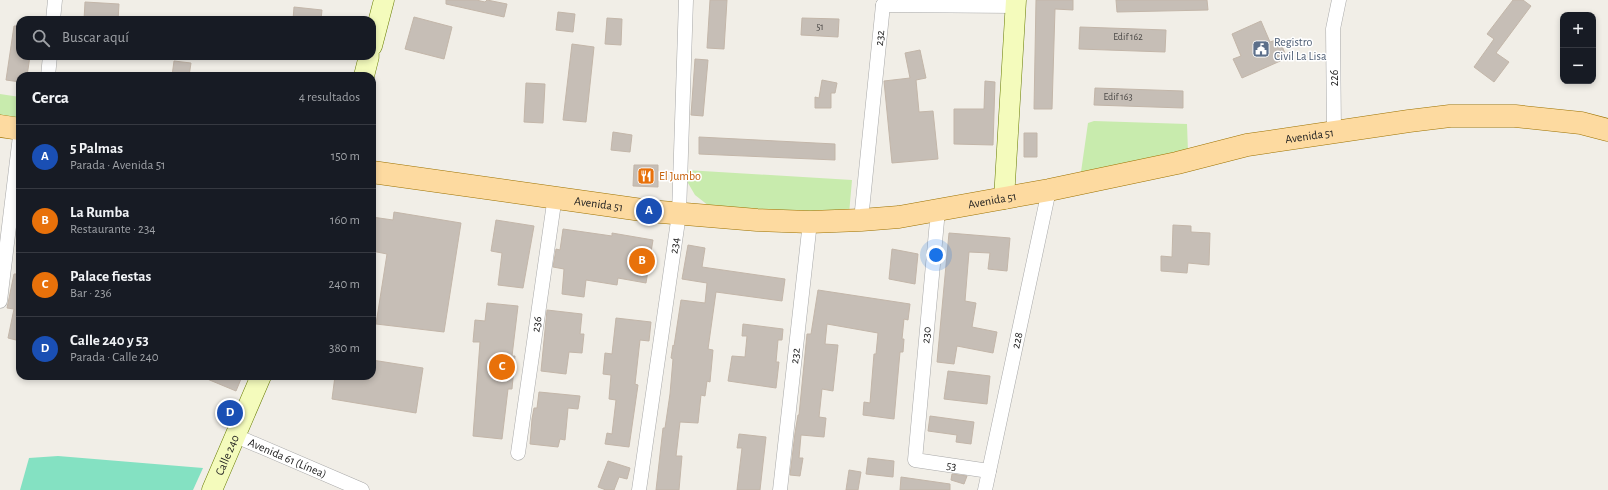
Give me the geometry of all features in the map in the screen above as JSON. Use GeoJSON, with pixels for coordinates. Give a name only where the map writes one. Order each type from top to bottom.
{"type":"FeatureCollection","features":[{"type":"Feature","properties":{"kind":"main road","name":"Avenida 51"},"geometry":{"type":"LineString","coordinates":[[376,173],[679,214],[810,222],[899,217],[1049,190],[1177,163],[1247,145],[1334,133],[1349,129],[1450,116],[1515,116],[1581,123],[1608,130]]}},
{"type":"Feature","properties":{"kind":"main road"},"geometry":{"type":"LineString","coordinates":[[0,126],[16,128]]}},
{"type":"Feature","properties":{"kind":"street"},"geometry":{"type":"LineString","coordinates":[[53,16],[55,0]]}},
{"type":"Feature","properties":{"kind":"street"},"geometry":{"type":"LineString","coordinates":[[376,31],[384,0]]}},
{"type":"Feature","properties":{"kind":"street","name":"234"},"geometry":{"type":"LineString","coordinates":[[640,490],[679,214],[686,0]]}},
{"type":"Feature","properties":{"kind":"street","name":"226"},"geometry":{"type":"LineString","coordinates":[[1334,133],[1334,29],[1339,0]]}},
{"type":"Feature","properties":{"kind":"street"},"geometry":{"type":"LineString","coordinates":[[880,2],[1016,3],[1004,199]]}},
{"type":"Feature","properties":{"kind":"street","name":"232"},"geometry":{"type":"LineString","coordinates":[[860,220],[880,2]]}},
{"type":"Feature","properties":{"kind":"street"},"geometry":{"type":"LineString","coordinates":[[48,72],[50,60]]}},
{"type":"Feature","properties":{"kind":"street"},"geometry":{"type":"LineString","coordinates":[[365,72],[368,60]]}},
{"type":"Feature","properties":{"kind":"street"},"geometry":{"type":"LineString","coordinates":[[0,301],[16,169]]}},
{"type":"Feature","properties":{"kind":"street","name":"228"},"geometry":{"type":"LineString","coordinates":[[985,490],[1049,190]]}},
{"type":"Feature","properties":{"kind":"street","name":"236"},"geometry":{"type":"LineString","coordinates":[[518,453],[555,196]]}},
{"type":"Feature","properties":{"kind":"street","name":"230"},"geometry":{"type":"LineString","coordinates":[[915,460],[938,210]]}},
{"type":"Feature","properties":{"kind":"street","name":"232"},"geometry":{"type":"LineString","coordinates":[[780,490],[810,222]]}},
{"type":"Feature","properties":{"kind":"street","name":"Calle 240"},"geometry":{"type":"LineString","coordinates":[[212,490],[259,380]]}},
{"type":"Feature","properties":{"kind":"street","name":"Avenida 61 (Línea)"},"geometry":{"type":"LineString","coordinates":[[236,436],[362,490]]}},
{"type":"Feature","properties":{"kind":"street","name":"53"},"geometry":{"type":"LineString","coordinates":[[915,460],[989,471]]}},
{"type":"Feature","properties":{"kind":"green space"},"geometry":{"type":"Polygon","coordinates":[[[0,94],[16,96],[16,120],[0,118],[0,94]]]}},
{"type":"Feature","properties":{"kind":"green space"},"geometry":{"type":"Polygon","coordinates":[[[1094,121],[1187,124],[1188,152],[1081,172],[1088,123],[1094,121]]]}},
{"type":"Feature","properties":{"kind":"green space"},"geometry":{"type":"Polygon","coordinates":[[[686,170],[852,180],[849,214],[743,212],[709,206],[695,195],[688,183],[686,170]]]}},
{"type":"Feature","properties":{"kind":"green space"},"geometry":{"type":"Polygon","coordinates":[[[58,456],[203,468],[193,490],[20,490],[29,458],[58,456]]]}},
{"type":"Feature","properties":{"kind":"building"},"geometry":{"type":"Polygon","coordinates":[[[446,0],[476,0],[485,2],[487,0],[507,4],[504,17],[446,4],[446,0]]]}},
{"type":"Feature","properties":{"kind":"building"},"geometry":{"type":"Polygon","coordinates":[[[710,0],[727,0],[724,49],[707,48],[710,0]]]}},
{"type":"Feature","properties":{"kind":"building"},"geometry":{"type":"Polygon","coordinates":[[[1036,0],[1073,0],[1073,10],[1055,9],[1052,109],[1034,109],[1036,0]]]}},
{"type":"Feature","properties":{"kind":"building"},"geometry":{"type":"Polygon","coordinates":[[[1116,0],[1207,0],[1208,10],[1117,12],[1116,0]]]}},
{"type":"Feature","properties":{"kind":"building"},"geometry":{"type":"Polygon","coordinates":[[[1513,0],[1523,0],[1531,6],[1496,53],[1509,62],[1494,82],[1474,67],[1494,39],[1487,34],[1513,0]]]}},
{"type":"Feature","properties":{"kind":"building"},"geometry":{"type":"Polygon","coordinates":[[[85,2],[119,4],[118,16],[84,16],[85,2]]]}},
{"type":"Feature","properties":{"kind":"building"},"geometry":{"type":"Polygon","coordinates":[[[294,7],[322,10],[321,16],[293,16],[294,7]]]}},
{"type":"Feature","properties":{"kind":"building"},"geometry":{"type":"Polygon","coordinates":[[[558,12],[575,14],[573,32],[556,30],[558,12]]]}},
{"type":"Feature","properties":{"kind":"building"},"geometry":{"type":"Polygon","coordinates":[[[414,17],[452,27],[444,59],[405,49],[414,17]]]}},
{"type":"Feature","properties":{"kind":"building"},"geometry":{"type":"Polygon","coordinates":[[[607,18],[622,19],[621,45],[605,44],[607,18]]]}},
{"type":"Feature","properties":{"kind":"building"},"geometry":{"type":"Polygon","coordinates":[[[802,18],[839,19],[838,37],[801,35],[802,18]]]}},
{"type":"Feature","properties":{"kind":"building","name":"Registro Civil La Lisa"},"geometry":{"type":"Polygon","coordinates":[[[1261,21],[1270,42],[1279,39],[1287,58],[1242,78],[1233,59],[1241,56],[1232,34],[1261,21]]]}},
{"type":"Feature","properties":{"kind":"building"},"geometry":{"type":"Polygon","coordinates":[[[14,26],[16,26],[16,60],[29,60],[28,72],[16,72],[16,81],[6,80],[14,26]]]}},
{"type":"Feature","properties":{"kind":"building"},"geometry":{"type":"Polygon","coordinates":[[[1080,27],[1166,30],[1165,52],[1079,49],[1080,27]]]}},
{"type":"Feature","properties":{"kind":"building"},"geometry":{"type":"Polygon","coordinates":[[[572,44],[594,47],[586,122],[563,120],[572,44]]]}},
{"type":"Feature","properties":{"kind":"building"},"geometry":{"type":"Polygon","coordinates":[[[920,50],[926,78],[916,80],[919,112],[933,111],[938,159],[892,163],[884,81],[910,78],[905,53],[920,50]]]}},
{"type":"Feature","properties":{"kind":"building"},"geometry":{"type":"Polygon","coordinates":[[[695,59],[708,60],[703,116],[691,115],[695,59]]]}},
{"type":"Feature","properties":{"kind":"building"},"geometry":{"type":"Polygon","coordinates":[[[174,61],[191,63],[190,72],[173,72],[174,61]]]}},
{"type":"Feature","properties":{"kind":"building"},"geometry":{"type":"Polygon","coordinates":[[[822,80],[837,83],[835,93],[831,93],[831,108],[815,108],[815,97],[819,98],[822,80]]]}},
{"type":"Feature","properties":{"kind":"building"},"geometry":{"type":"Polygon","coordinates":[[[985,81],[995,82],[993,145],[954,144],[954,109],[984,109],[985,81]]]}},
{"type":"Feature","properties":{"kind":"building"},"geometry":{"type":"Polygon","coordinates":[[[526,83],[545,84],[543,123],[524,122],[526,83]]]}},
{"type":"Feature","properties":{"kind":"building"},"geometry":{"type":"Polygon","coordinates":[[[1095,88],[1183,91],[1183,108],[1094,105],[1095,88]]]}},
{"type":"Feature","properties":{"kind":"building"},"geometry":{"type":"Polygon","coordinates":[[[613,132],[632,135],[630,152],[611,150],[613,132]]]}},
{"type":"Feature","properties":{"kind":"building"},"geometry":{"type":"Polygon","coordinates":[[[1024,133],[1037,133],[1037,157],[1024,157],[1024,133]]]}},
{"type":"Feature","properties":{"kind":"building"},"geometry":{"type":"Polygon","coordinates":[[[699,137],[835,144],[835,160],[699,154],[699,137]]]}},
{"type":"Feature","properties":{"kind":"building","name":"El Jumbo"},"geometry":{"type":"Polygon","coordinates":[[[634,165],[658,165],[658,187],[633,186],[634,165]]]}},
{"type":"Feature","properties":{"kind":"building"},"geometry":{"type":"Polygon","coordinates":[[[394,212],[461,223],[444,332],[376,324],[387,254],[376,252],[376,218],[393,220],[394,212]]]}},
{"type":"Feature","properties":{"kind":"building"},"geometry":{"type":"Polygon","coordinates":[[[496,220],[534,226],[523,288],[498,285],[502,253],[491,251],[496,220]]]}},
{"type":"Feature","properties":{"kind":"building"},"geometry":{"type":"Polygon","coordinates":[[[1173,225],[1191,226],[1191,232],[1210,233],[1209,265],[1188,263],[1187,273],[1161,271],[1161,256],[1172,257],[1173,225]]]}},
{"type":"Feature","properties":{"kind":"building"},"geometry":{"type":"Polygon","coordinates":[[[563,229],[612,236],[612,233],[653,240],[646,283],[618,278],[617,285],[586,280],[584,297],[562,294],[564,269],[553,267],[556,249],[560,250],[563,229]]]}},
{"type":"Feature","properties":{"kind":"building"},"geometry":{"type":"Polygon","coordinates":[[[949,233],[1010,238],[1007,271],[988,269],[990,253],[969,252],[965,301],[976,303],[972,327],[997,332],[993,353],[957,346],[954,364],[937,362],[949,233]]]}},
{"type":"Feature","properties":{"kind":"building"},"geometry":{"type":"Polygon","coordinates":[[[688,245],[705,248],[702,267],[785,279],[782,301],[716,292],[708,349],[713,350],[710,382],[707,381],[705,396],[701,395],[698,423],[680,422],[676,456],[682,456],[679,490],[656,490],[663,428],[665,428],[670,394],[673,359],[671,358],[681,300],[705,303],[707,283],[682,279],[688,245]]]}},
{"type":"Feature","properties":{"kind":"building"},"geometry":{"type":"Polygon","coordinates":[[[892,249],[918,254],[915,284],[889,279],[892,249]]]}},
{"type":"Feature","properties":{"kind":"building"},"geometry":{"type":"Polygon","coordinates":[[[14,274],[16,274],[16,340],[8,338],[14,309],[7,308],[14,274]]]}},
{"type":"Feature","properties":{"kind":"building"},"geometry":{"type":"Polygon","coordinates":[[[818,290],[910,304],[908,320],[904,319],[902,339],[904,339],[903,352],[900,352],[894,419],[863,415],[864,402],[870,403],[874,354],[876,354],[878,333],[827,324],[825,344],[838,345],[833,391],[822,389],[819,417],[826,418],[824,437],[801,435],[799,458],[803,458],[800,476],[790,475],[795,433],[799,415],[807,334],[811,334],[818,290]]]}},
{"type":"Feature","properties":{"kind":"building"},"geometry":{"type":"Polygon","coordinates":[[[487,303],[518,306],[512,356],[515,356],[512,389],[508,389],[502,439],[473,436],[480,342],[473,342],[475,320],[485,321],[487,303]]]}},
{"type":"Feature","properties":{"kind":"building"},"geometry":{"type":"Polygon","coordinates":[[[547,310],[582,314],[580,334],[584,334],[582,353],[569,352],[566,374],[541,371],[547,310]]]}},
{"type":"Feature","properties":{"kind":"building"},"geometry":{"type":"Polygon","coordinates":[[[616,318],[651,322],[649,341],[640,340],[635,384],[638,385],[629,447],[605,444],[607,433],[612,434],[616,400],[609,399],[611,375],[603,374],[605,353],[612,354],[616,318]]]}},
{"type":"Feature","properties":{"kind":"building"},"geometry":{"type":"Polygon","coordinates":[[[743,324],[783,329],[782,340],[778,340],[776,362],[779,362],[776,388],[728,381],[732,356],[745,357],[747,336],[742,336],[743,324]]]}},
{"type":"Feature","properties":{"kind":"building"},"geometry":{"type":"Polygon","coordinates":[[[376,361],[423,368],[416,413],[332,399],[334,380],[376,380],[376,361]]]}},
{"type":"Feature","properties":{"kind":"building"},"geometry":{"type":"Polygon","coordinates":[[[948,371],[990,376],[987,404],[944,399],[948,371]]]}},
{"type":"Feature","properties":{"kind":"building"},"geometry":{"type":"Polygon","coordinates":[[[210,380],[241,380],[236,391],[210,380]]]}},
{"type":"Feature","properties":{"kind":"building"},"geometry":{"type":"Polygon","coordinates":[[[539,392],[580,396],[578,409],[568,408],[565,440],[560,439],[558,447],[530,444],[532,419],[534,408],[537,408],[539,392]]]}},
{"type":"Feature","properties":{"kind":"building"},"geometry":{"type":"Polygon","coordinates":[[[930,416],[974,422],[971,444],[956,442],[957,435],[928,431],[930,416]]]}},
{"type":"Feature","properties":{"kind":"building"},"geometry":{"type":"Polygon","coordinates":[[[739,434],[766,437],[760,490],[737,490],[742,448],[737,448],[739,434]]]}},
{"type":"Feature","properties":{"kind":"building"},"geometry":{"type":"Polygon","coordinates":[[[868,458],[894,461],[893,477],[866,474],[868,458]]]}},
{"type":"Feature","properties":{"kind":"building"},"geometry":{"type":"Polygon","coordinates":[[[608,461],[630,468],[627,479],[619,477],[614,490],[606,490],[598,487],[608,461]]]}},
{"type":"Feature","properties":{"kind":"building"},"geometry":{"type":"Polygon","coordinates":[[[849,470],[861,472],[858,490],[846,490],[849,470]]]}},
{"type":"Feature","properties":{"kind":"building"},"geometry":{"type":"Polygon","coordinates":[[[952,474],[967,476],[964,484],[951,480],[952,474]]]}},
{"type":"Feature","properties":{"kind":"building"},"geometry":{"type":"Polygon","coordinates":[[[901,477],[950,484],[950,490],[900,490],[901,477]]]}},
{"type":"Feature","properties":{"kind":"place","name":"Registro Civil La Lisa"},"geometry":{"type":"Point","coordinates":[1261,49]}},
{"type":"Feature","properties":{"kind":"place","name":"El Jumbo"},"geometry":{"type":"Point","coordinates":[646,176]}},
{"type":"Feature","properties":{"kind":"place","name":"5 Palmas"},"geometry":{"type":"Point","coordinates":[649,211]}},
{"type":"Feature","properties":{"kind":"place","name":"La Rumba"},"geometry":{"type":"Point","coordinates":[642,261]}},
{"type":"Feature","properties":{"kind":"place","name":"Palace fiestas"},"geometry":{"type":"Point","coordinates":[502,367]}},
{"type":"Feature","properties":{"kind":"place","name":"Calle 240 y 53"},"geometry":{"type":"Point","coordinates":[230,413]}}]}
